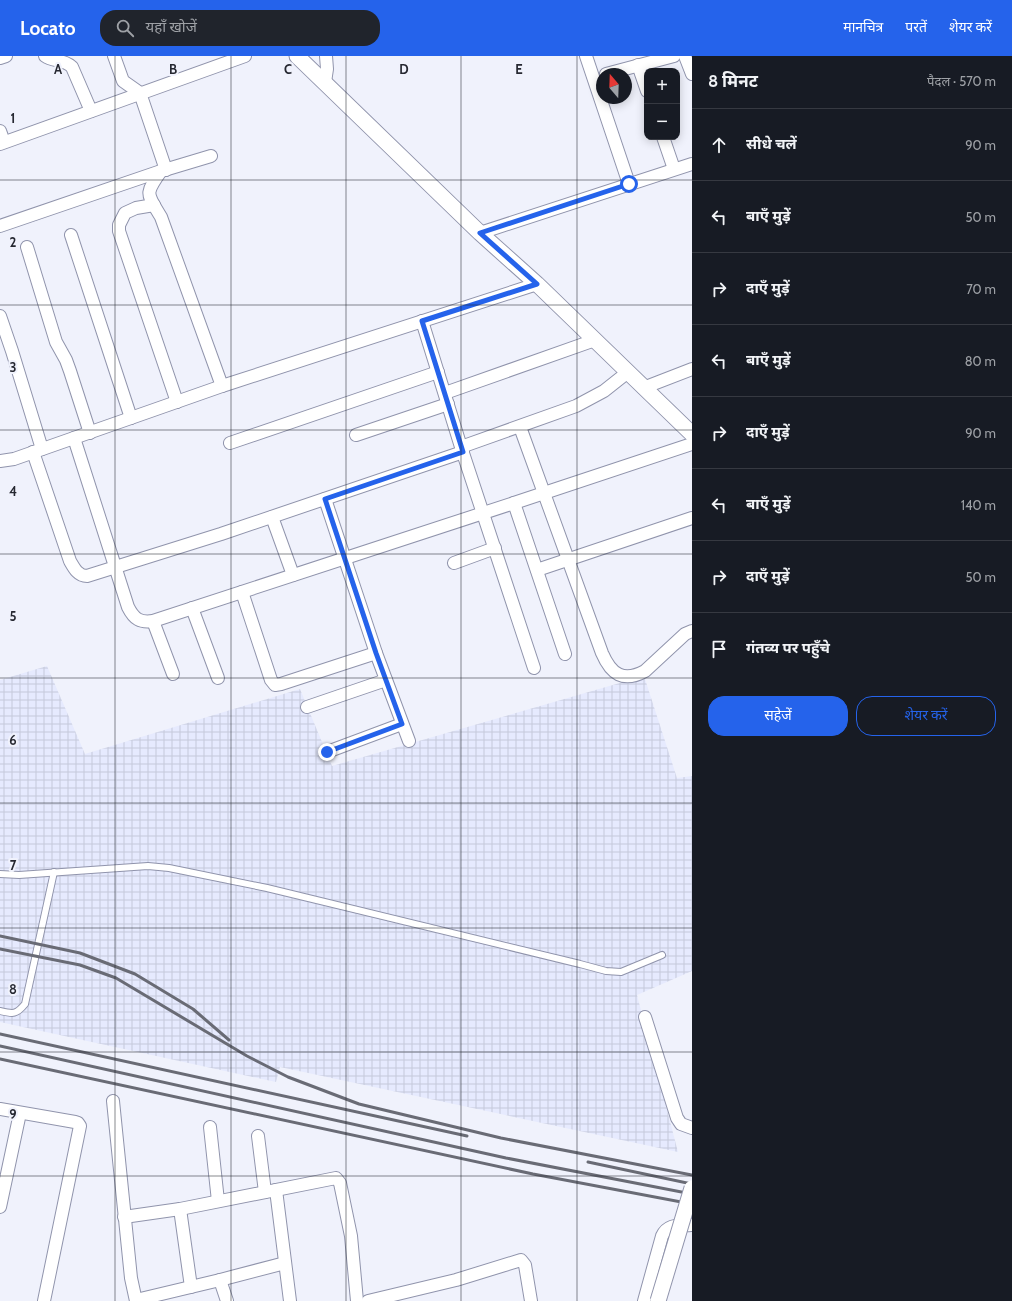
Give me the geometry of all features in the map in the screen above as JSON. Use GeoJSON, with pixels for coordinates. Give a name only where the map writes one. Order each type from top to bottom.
{"type":"FeatureCollection","features":[{"type":"Feature","properties":{"kind":"street"},"geometry":{"type":"LineString","coordinates":[[0,58],[6,56]]}},
{"type":"Feature","properties":{"kind":"street"},"geometry":{"type":"LineString","coordinates":[[45,56],[52,60],[66,62],[72,67],[91,111]]}},
{"type":"Feature","properties":{"kind":"street"},"geometry":{"type":"LineString","coordinates":[[114,56],[123,81],[140,93],[164,171]]}},
{"type":"Feature","properties":{"kind":"street"},"geometry":{"type":"LineString","coordinates":[[0,131],[2,143],[245,56]]}},
{"type":"Feature","properties":{"kind":"street"},"geometry":{"type":"LineString","coordinates":[[298,56],[480,233],[537,284],[692,434]]}},
{"type":"Feature","properties":{"kind":"street"},"geometry":{"type":"LineString","coordinates":[[325,82],[327,69],[326,56]]}},
{"type":"Feature","properties":{"kind":"street"},"geometry":{"type":"LineString","coordinates":[[586,56],[596,73]]}},
{"type":"Feature","properties":{"kind":"street"},"geometry":{"type":"LineString","coordinates":[[627,68],[674,56]]}},
{"type":"Feature","properties":{"kind":"street"},"geometry":{"type":"LineString","coordinates":[[685,56],[692,74]]}},
{"type":"Feature","properties":{"kind":"street"},"geometry":{"type":"LineString","coordinates":[[638,65],[644,82]]}},
{"type":"Feature","properties":{"kind":"street"},"geometry":{"type":"LineString","coordinates":[[606,104],[629,184]]}},
{"type":"Feature","properties":{"kind":"street"},"geometry":{"type":"LineString","coordinates":[[664,140],[674,169]]}},
{"type":"Feature","properties":{"kind":"street"},"geometry":{"type":"LineString","coordinates":[[0,226],[211,156]]}},
{"type":"Feature","properties":{"kind":"street"},"geometry":{"type":"LineString","coordinates":[[480,233],[692,164]]}},
{"type":"Feature","properties":{"kind":"street"},"geometry":{"type":"LineString","coordinates":[[164,171],[150,188],[150,197],[161,217],[222,386]]}},
{"type":"Feature","properties":{"kind":"street"},"geometry":{"type":"LineString","coordinates":[[154,205],[136,208],[125,213],[119,225],[177,402]]}},
{"type":"Feature","properties":{"kind":"street"},"geometry":{"type":"LineString","coordinates":[[72,235],[131,418]]}},
{"type":"Feature","properties":{"kind":"street"},"geometry":{"type":"LineString","coordinates":[[27,247],[56,342],[66,360],[90,433]]}},
{"type":"Feature","properties":{"kind":"street"},"geometry":{"type":"LineString","coordinates":[[0,461],[14,459],[222,386],[537,284]]}},
{"type":"Feature","properties":{"kind":"street"},"geometry":{"type":"LineString","coordinates":[[0,316],[12,351],[67,553],[73,567],[80,574],[87,576],[116,568],[325,499],[462,450],[590,400],[604,392],[628,372]]}},
{"type":"Feature","properties":{"kind":"street"},"geometry":{"type":"LineString","coordinates":[[422,321],[462,450],[534,668]]}},
{"type":"Feature","properties":{"kind":"street"},"geometry":{"type":"LineString","coordinates":[[356,435],[595,340]]}},
{"type":"Feature","properties":{"kind":"street"},"geometry":{"type":"LineString","coordinates":[[643,388],[692,369]]}},
{"type":"Feature","properties":{"kind":"street"},"geometry":{"type":"LineString","coordinates":[[230,443],[438,372]]}},
{"type":"Feature","properties":{"kind":"street"},"geometry":{"type":"LineString","coordinates":[[520,427],[602,653],[613,672],[624,676],[630,676],[645,671],[685,634],[692,632]]}},
{"type":"Feature","properties":{"kind":"street"},"geometry":{"type":"LineString","coordinates":[[74,438],[131,614],[140,622],[154,621],[692,444]]}},
{"type":"Feature","properties":{"kind":"street"},"geometry":{"type":"LineString","coordinates":[[325,499],[376,653],[409,741]]}},
{"type":"Feature","properties":{"kind":"street"},"geometry":{"type":"LineString","coordinates":[[514,503],[565,654]]}},
{"type":"Feature","properties":{"kind":"street"},"geometry":{"type":"LineString","coordinates":[[272,516],[293,575]]}},
{"type":"Feature","properties":{"kind":"street"},"geometry":{"type":"LineString","coordinates":[[537,570],[692,518]]}},
{"type":"Feature","properties":{"kind":"street"},"geometry":{"type":"LineString","coordinates":[[454,563],[495,548]]}},
{"type":"Feature","properties":{"kind":"street"},"geometry":{"type":"LineString","coordinates":[[242,592],[271,680],[274,685],[376,653]]}},
{"type":"Feature","properties":{"kind":"street"},"geometry":{"type":"LineString","coordinates":[[192,608],[218,678]]}},
{"type":"Feature","properties":{"kind":"street"},"geometry":{"type":"LineString","coordinates":[[154,621],[173,674]]}},
{"type":"Feature","properties":{"kind":"street"},"geometry":{"type":"LineString","coordinates":[[307,707],[386,680]]}},
{"type":"Feature","properties":{"kind":"street"},"geometry":{"type":"LineString","coordinates":[[327,752],[402,724]]}},
{"type":"Feature","properties":{"kind":"street"},"geometry":{"type":"LineString","coordinates":[[645,1017],[677,1118],[681,1124],[692,1128]]}},
{"type":"Feature","properties":{"kind":"street"},"geometry":{"type":"LineString","coordinates":[[113,1101],[131,1278],[136,1301],[286,1263]]}},
{"type":"Feature","properties":{"kind":"street"},"geometry":{"type":"LineString","coordinates":[[0,1108],[75,1122],[80,1126],[44,1301]]}},
{"type":"Feature","properties":{"kind":"street"},"geometry":{"type":"LineString","coordinates":[[0,1207],[20,1112]]}},
{"type":"Feature","properties":{"kind":"street"},"geometry":{"type":"LineString","coordinates":[[210,1127],[218,1201]]}},
{"type":"Feature","properties":{"kind":"street"},"geometry":{"type":"LineString","coordinates":[[258,1136],[286,1263],[290,1301]]}},
{"type":"Feature","properties":{"kind":"street"},"geometry":{"type":"LineString","coordinates":[[124,1216],[180,1209],[334,1178],[340,1180],[351,1236],[357,1301]]}},
{"type":"Feature","properties":{"kind":"street"},"geometry":{"type":"LineString","coordinates":[[658,1301],[692,1188]]}},
{"type":"Feature","properties":{"kind":"street"},"geometry":{"type":"LineString","coordinates":[[180,1209],[191,1287]]}},
{"type":"Feature","properties":{"kind":"street"},"geometry":{"type":"LineString","coordinates":[[644,1301],[665,1230],[669,1227],[692,1225]]}},
{"type":"Feature","properties":{"kind":"street"},"geometry":{"type":"LineString","coordinates":[[368,1301],[456,1280],[521,1260],[525,1265],[531,1301]]}},
{"type":"Feature","properties":{"kind":"street"},"geometry":{"type":"LineString","coordinates":[[220,1280],[227,1301]]}},
{"type":"Feature","properties":{"kind":"lane"},"geometry":{"type":"LineString","coordinates":[[0,874],[19,875],[148,866],[169,868],[267,888],[606,971],[621,972],[662,955]]}},
{"type":"Feature","properties":{"kind":"lane"},"geometry":{"type":"LineString","coordinates":[[0,1011],[15,1013],[25,1004],[54,872]]}},
{"type":"Feature","properties":{"kind":"shaded area"},"geometry":{"type":"Polygon","coordinates":[[[47,666],[85,754],[300,689],[332,766],[644,676],[677,778],[692,776],[692,971],[637,995],[678,1152],[280,1067],[276,1082],[0,1022],[0,680],[47,666]]]}},
{"type":"Feature","properties":{"kind":"railway"},"geometry":{"type":"LineString","coordinates":[[0,936],[80,953],[135,974],[193,1009],[229,1040]]}},
{"type":"Feature","properties":{"kind":"railway"},"geometry":{"type":"LineString","coordinates":[[0,949],[80,965],[116,978],[247,1056],[288,1077],[359,1104],[501,1138],[692,1175]]}},
{"type":"Feature","properties":{"kind":"railway"},"geometry":{"type":"LineString","coordinates":[[0,1034],[467,1136]]}},
{"type":"Feature","properties":{"kind":"railway"},"geometry":{"type":"LineString","coordinates":[[0,1046],[506,1158],[692,1194]]}},
{"type":"Feature","properties":{"kind":"railway"},"geometry":{"type":"LineString","coordinates":[[0,1059],[533,1174],[692,1204]]}},
{"type":"Feature","properties":{"kind":"railway"},"geometry":{"type":"LineString","coordinates":[[588,1162],[692,1184]]}},
{"type":"Feature","properties":{"kind":"route"},"geometry":{"type":"LineString","coordinates":[[327,752],[402,724],[376,653],[325,499],[463,452],[422,321],[537,284],[480,233],[629,184]]}}]}
